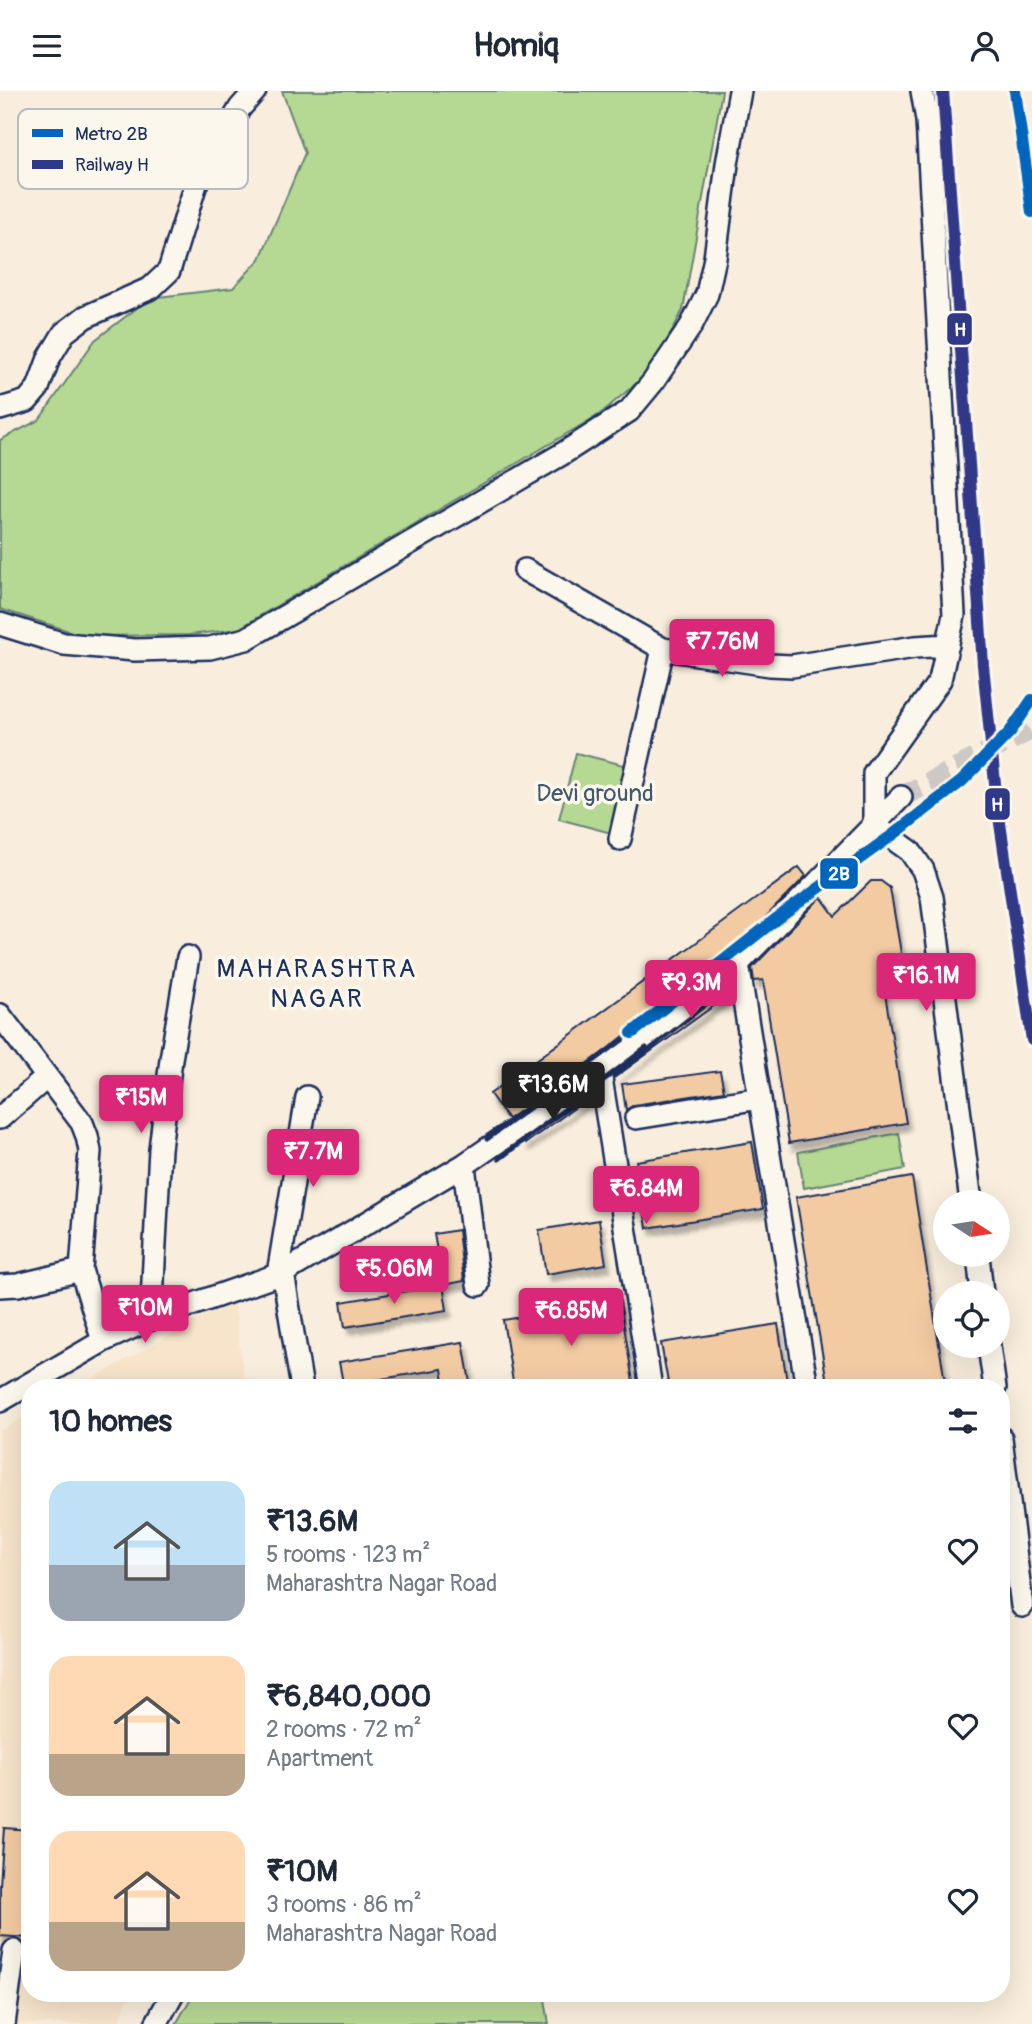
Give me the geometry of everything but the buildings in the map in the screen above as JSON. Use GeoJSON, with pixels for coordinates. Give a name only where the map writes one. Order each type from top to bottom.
{"type":"FeatureCollection","features":[{"type":"Feature","properties":{"kind":"street"},"geometry":{"type":"LineString","coordinates":[[239,109],[255,91]]}},
{"type":"Feature","properties":{"kind":"street"},"geometry":{"type":"LineString","coordinates":[[0,624],[64,644],[135,650],[210,648],[246,639],[562,454],[629,411],[653,382],[691,326],[706,293],[715,258],[740,91]]}},
{"type":"Feature","properties":{"kind":"street"},"geometry":{"type":"LineString","coordinates":[[874,825],[873,773],[940,681],[954,615],[927,120],[922,91]]}},
{"type":"Feature","properties":{"kind":"street"},"geometry":{"type":"LineString","coordinates":[[0,409],[27,401],[38,388],[49,358],[64,333],[85,317],[151,288],[169,271],[194,189]]}},
{"type":"Feature","properties":{"kind":"street"},"geometry":{"type":"LineString","coordinates":[[525,570],[663,649],[770,666],[792,666],[915,647],[948,645]]}},
{"type":"Feature","properties":{"kind":"street"},"geometry":{"type":"LineString","coordinates":[[620,839],[663,649]]}},
{"type":"Feature","properties":{"kind":"street"},"geometry":{"type":"LineString","coordinates":[[38,1379],[103,1341],[151,1319],[281,1273],[464,1165],[600,1072],[738,964],[901,797]]}},
{"type":"Feature","properties":{"kind":"street"},"geometry":{"type":"LineString","coordinates":[[874,825],[909,851],[923,870],[932,897],[969,1190]]}},
{"type":"Feature","properties":{"kind":"street"},"geometry":{"type":"LineString","coordinates":[[151,1319],[160,1149],[171,1059],[188,957]]}},
{"type":"Feature","properties":{"kind":"street"},"geometry":{"type":"LineString","coordinates":[[738,964],[806,1379]]}},
{"type":"Feature","properties":{"kind":"street"},"geometry":{"type":"LineString","coordinates":[[0,1015],[82,1123],[87,1136],[90,1151],[81,1270],[103,1341]]}},
{"type":"Feature","properties":{"kind":"street"},"geometry":{"type":"LineString","coordinates":[[600,1072],[650,1379]]}},
{"type":"Feature","properties":{"kind":"street"},"geometry":{"type":"LineString","coordinates":[[0,1118],[47,1077]]}},
{"type":"Feature","properties":{"kind":"street"},"geometry":{"type":"LineString","coordinates":[[300,1379],[281,1273],[307,1097]]}},
{"type":"Feature","properties":{"kind":"street"},"geometry":{"type":"LineString","coordinates":[[636,1118],[760,1098]]}},
{"type":"Feature","properties":{"kind":"street"},"geometry":{"type":"LineString","coordinates":[[464,1165],[478,1285]]}},
{"type":"Feature","properties":{"kind":"street"},"geometry":{"type":"LineString","coordinates":[[0,1286],[18,1285],[81,1270]]}},
{"type":"Feature","properties":{"kind":"street"},"geometry":{"type":"LineString","coordinates":[[991,1358],[994,1379]]}},
{"type":"Feature","properties":{"kind":"street"},"geometry":{"type":"LineString","coordinates":[[0,1401],[21,1389]]}},
{"type":"Feature","properties":{"kind":"street"},"geometry":{"type":"LineString","coordinates":[[1010,1511],[1022,1606]]}},
{"type":"Feature","properties":{"kind":"street"},"geometry":{"type":"LineString","coordinates":[[3,2015],[15,1951]]}},
{"type":"Feature","properties":{"kind":"street"},"geometry":{"type":"LineString","coordinates":[[156,2024],[168,2002]]}},
{"type":"Feature","properties":{"kind":"shaded area"},"geometry":{"type":"Polygon","coordinates":[[[234,1299],[244,1379],[92,1379],[234,1299]]]}},
{"type":"Feature","properties":{"kind":"shaded area"},"geometry":{"type":"Polygon","coordinates":[[[21,1419],[21,2002],[127,2002],[118,2024],[0,2024],[0,1431],[21,1419]]]}},
{"type":"Feature","properties":{"kind":"green space"},"geometry":{"type":"Polygon","coordinates":[[[282,91],[722,91],[683,310],[652,370],[600,414],[238,629],[189,635],[85,636],[0,609],[0,440],[39,420],[95,340],[150,298],[233,288],[260,259],[305,153],[282,91]]]}},
{"type":"Feature","properties":{"kind":"green space","name":"Devi ground"},"geometry":{"type":"Polygon","coordinates":[[[576,753],[632,767],[615,834],[559,819],[576,753]]]}},
{"type":"Feature","properties":{"kind":"green space"},"geometry":{"type":"Polygon","coordinates":[[[899,1133],[905,1169],[804,1188],[798,1152],[899,1133]]]}},
{"type":"Feature","properties":{"kind":"green space"},"geometry":{"type":"Polygon","coordinates":[[[189,2002],[545,2002],[549,2024],[176,2024],[189,2002]]]}},
{"type":"Feature","properties":{"kind":"tunnel"},"geometry":{"type":"LineString","coordinates":[[901,797],[1032,729]]}},
{"type":"Feature","properties":{"kind":"railway"},"geometry":{"type":"LineString","coordinates":[[487,1139],[632,1033]]}},
{"type":"Feature","properties":{"kind":"railway"},"geometry":{"type":"LineString","coordinates":[[499,1159],[646,1048]]}},
{"type":"Feature","properties":{"kind":"metro line","name":"2B"},"geometry":{"type":"LineString","coordinates":[[1015,91],[1032,212]]}},
{"type":"Feature","properties":{"kind":"metro line","name":"2B"},"geometry":{"type":"LineString","coordinates":[[632,1033],[780,916],[962,781],[1010,732],[1032,700]]}},
{"type":"Feature","properties":{"kind":"rail line","name":"H"},"geometry":{"type":"LineString","coordinates":[[943,91],[983,665],[997,803],[1032,1040]]}},
{"type":"Feature","properties":{"kind":"district","name":"MAHARASHTRA NAGAR"},"geometry":{"type":"Point","coordinates":[317,984]}}]}
